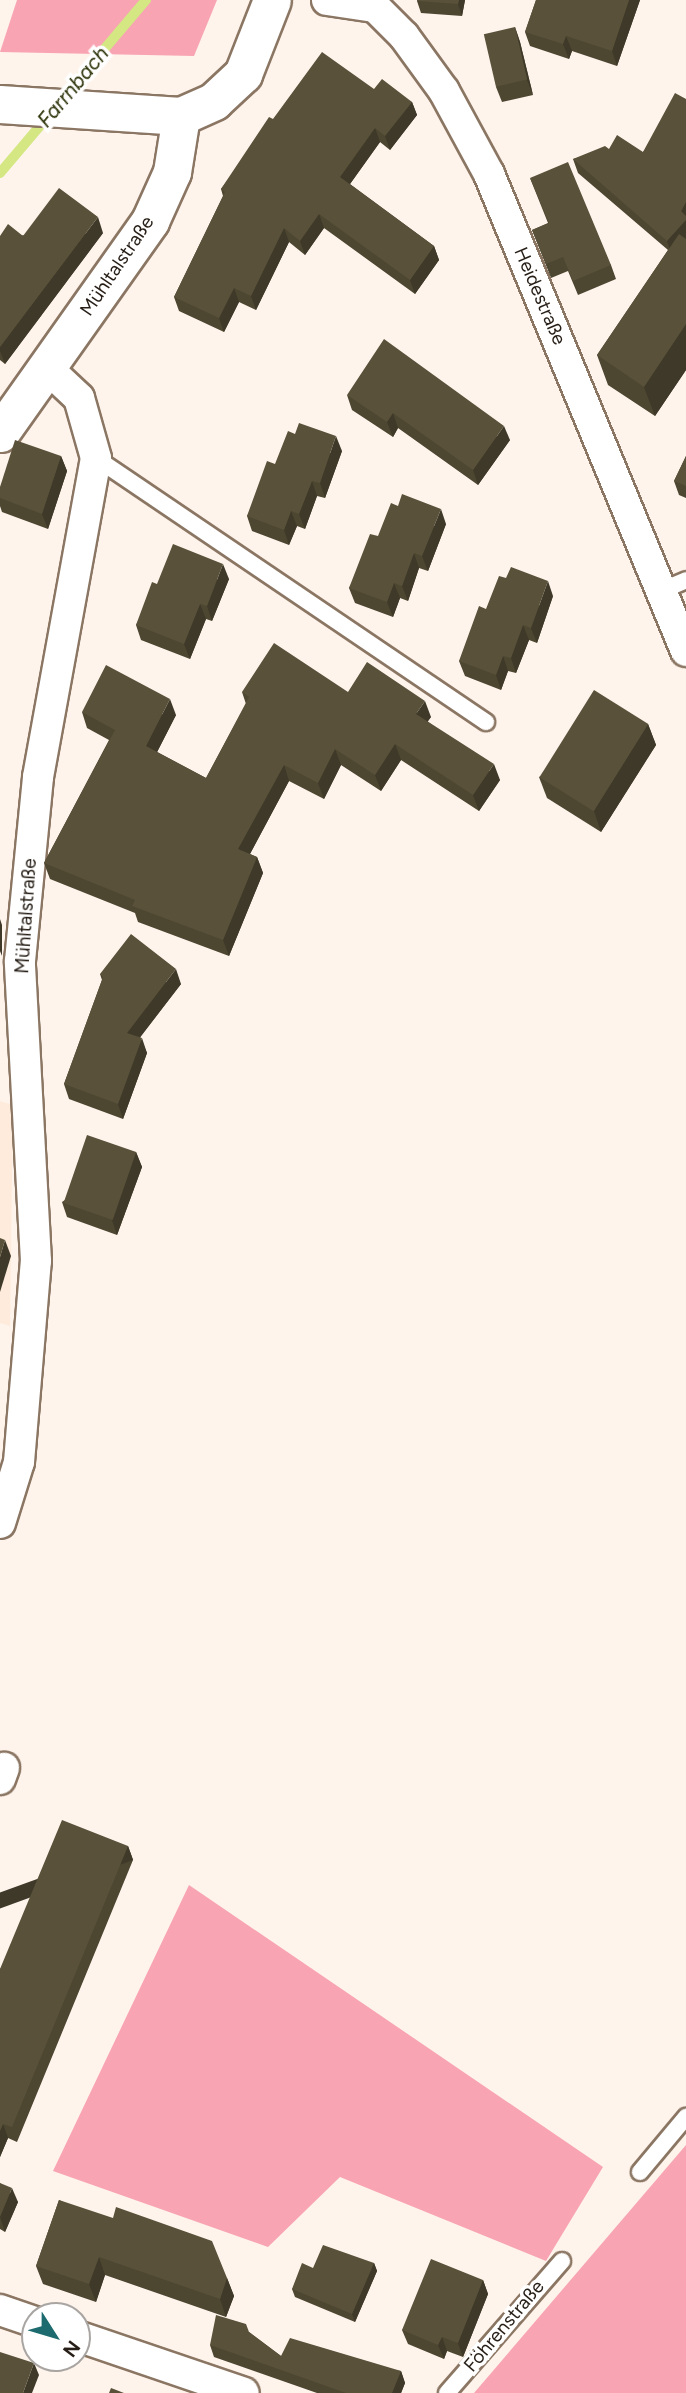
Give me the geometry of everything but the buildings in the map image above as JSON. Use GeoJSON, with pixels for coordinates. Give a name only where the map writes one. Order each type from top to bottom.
{"type":"FeatureCollection","features":[{"type":"Feature","properties":{"kind":"street"},"geometry":{"type":"LineString","coordinates":[[0,104],[181,116],[214,101],[243,74],[272,0]]}},
{"type":"Feature","properties":{"kind":"street","name":"Heidestraße"},"geometry":{"type":"LineString","coordinates":[[327,0],[377,4],[444,91],[489,174],[674,585],[686,652]]}},
{"type":"Feature","properties":{"kind":"street","name":"Mühltalstraße"},"geometry":{"type":"LineString","coordinates":[[0,433],[150,221],[172,172],[181,116]]}},
{"type":"Feature","properties":{"kind":"street","name":"Mühltalstraße"},"geometry":{"type":"LineString","coordinates":[[0,1523],[19,1462],[36,1261],[20,961],[38,777],[96,458],[79,398],[47,368]]}},
{"type":"Feature","properties":{"kind":"street"},"geometry":{"type":"LineString","coordinates":[[0,2310],[21,2317]]}},
{"type":"Feature","properties":{"kind":"street"},"geometry":{"type":"LineString","coordinates":[[91,2341],[244,2393]]}},
{"type":"Feature","properties":{"kind":"lane"},"geometry":{"type":"LineString","coordinates":[[96,458],[486,722]]}},
{"type":"Feature","properties":{"kind":"lane"},"geometry":{"type":"LineString","coordinates":[[639,2172],[686,2117]]}},
{"type":"Feature","properties":{"kind":"lane","name":"Föhrenstraße"},"geometry":{"type":"LineString","coordinates":[[447,2393],[562,2261]]}},
{"type":"Feature","properties":{"kind":"shaded area"},"geometry":{"type":"Polygon","coordinates":[[[17,0],[217,0],[194,56],[0,52],[17,0]]]}},
{"type":"Feature","properties":{"kind":"shaded area"},"geometry":{"type":"Polygon","coordinates":[[[0,1101],[13,1105],[10,1326],[0,1323],[0,1101]]]}},
{"type":"Feature","properties":{"kind":"shaded area"},"geometry":{"type":"Polygon","coordinates":[[[189,1885],[603,2167],[546,2261],[340,2177],[268,2247],[53,2171],[189,1885]]]}},
{"type":"Feature","properties":{"kind":"shaded area"},"geometry":{"type":"Polygon","coordinates":[[[686,2145],[686,2393],[474,2393],[686,2145]]]}},
{"type":"Feature","properties":{"kind":"waterway","name":"Farrnbach"},"geometry":{"type":"LineString","coordinates":[[62,99],[146,0]]}},
{"type":"Feature","properties":{"kind":"waterway","name":"Farrnbach"},"geometry":{"type":"LineString","coordinates":[[0,173],[50,114]]}}]}
